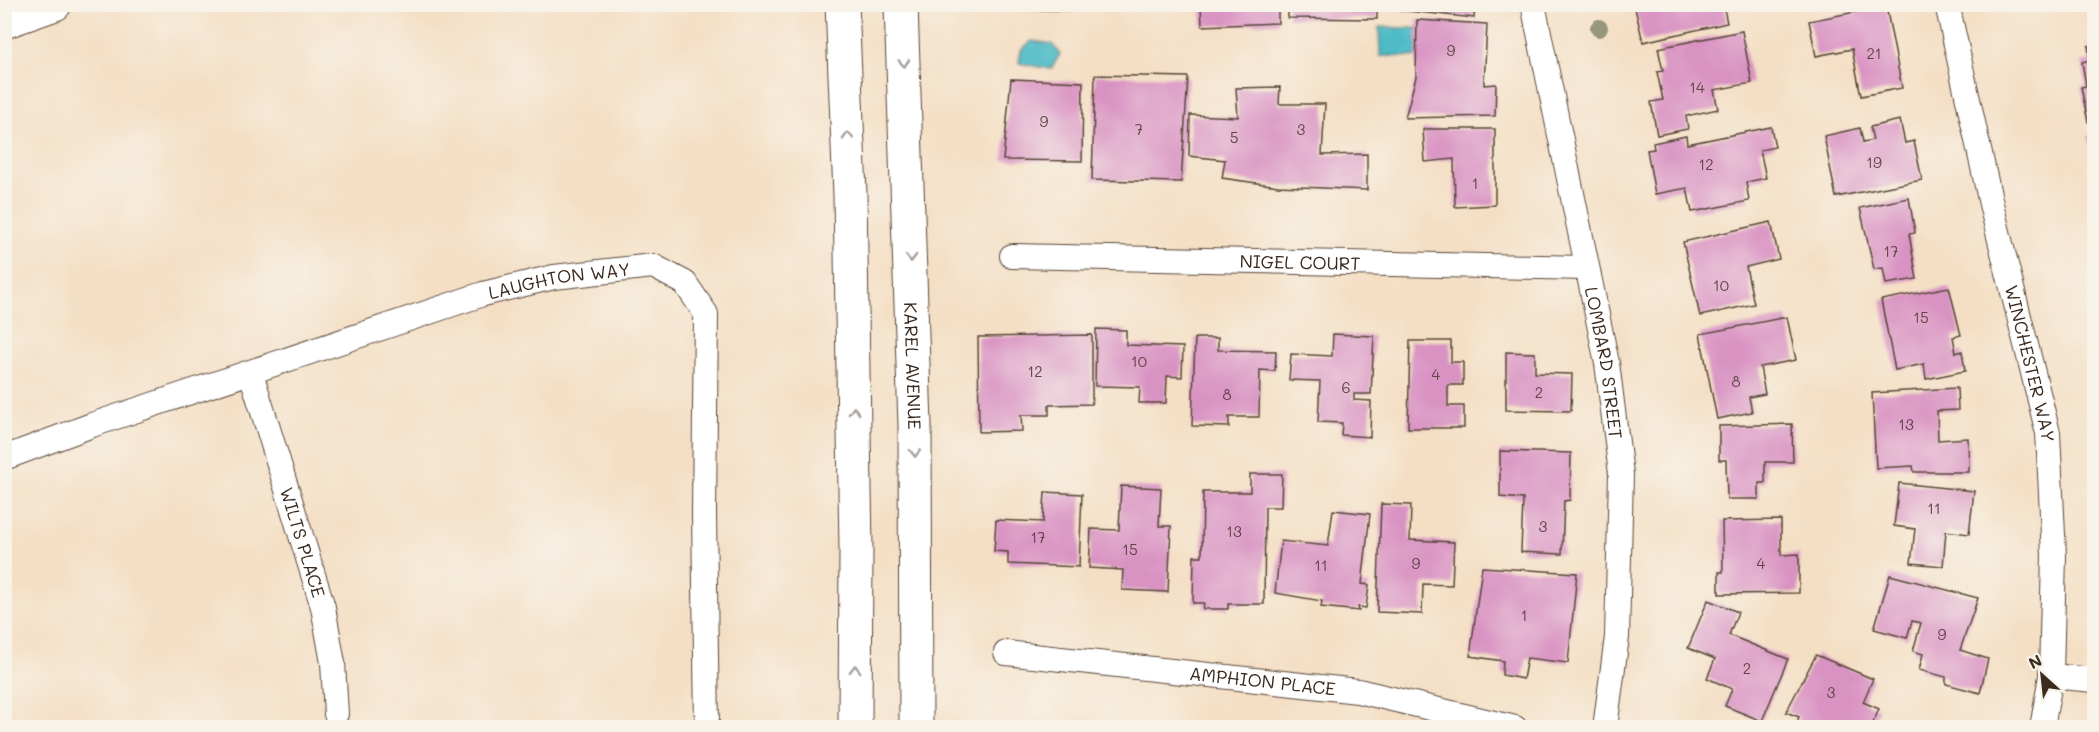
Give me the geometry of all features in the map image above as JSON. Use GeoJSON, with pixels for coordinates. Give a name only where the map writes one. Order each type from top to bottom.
{"type":"FeatureCollection","features":[{"type":"Feature","properties":{"kind":"main road"},"geometry":{"type":"LineString","coordinates":[[4,22],[55,4]]}},
{"type":"Feature","properties":{"kind":"main road"},"geometry":{"type":"LineString","coordinates":[[842,4],[850,206],[856,548],[855,728]]}},
{"type":"Feature","properties":{"kind":"main road","name":"KAREL AVENUE"},"geometry":{"type":"LineString","coordinates":[[901,4],[915,425],[916,728]]}},
{"type":"Feature","properties":{"kind":"street","name":"LOMBARD STREET"},"geometry":{"type":"LineString","coordinates":[[1533,4],[1607,363],[1621,474],[1617,637],[1605,728]]}},
{"type":"Feature","properties":{"kind":"street","name":"WINCHESTER WAY"},"geometry":{"type":"LineString","coordinates":[[1947,4],[1991,204],[2048,433],[2054,555],[2051,676],[2042,728]]}},
{"type":"Feature","properties":{"kind":"street","name":"NIGEL COURT"},"geometry":{"type":"LineString","coordinates":[[1012,256],[1586,267]]}},
{"type":"Feature","properties":{"kind":"street","name":"LAUGHTON WAY"},"geometry":{"type":"LineString","coordinates":[[4,458],[92,425],[483,294],[554,277],[652,266],[685,283],[706,314],[704,513],[707,728]]}},
{"type":"Feature","properties":{"kind":"street","name":"WILTS PLACE"},"geometry":{"type":"LineString","coordinates":[[251,373],[323,608],[333,663],[336,714]]}},
{"type":"Feature","properties":{"kind":"street","name":"AMPHION PLACE"},"geometry":{"type":"LineString","coordinates":[[1006,653],[1358,691],[1515,728]]}},
{"type":"Feature","properties":{"kind":"street"},"geometry":{"type":"LineString","coordinates":[[2051,676],[2094,680]]}},
{"type":"Feature","properties":{"kind":"water"},"geometry":{"type":"Polygon","coordinates":[[[1379,27],[1432,29],[1427,57],[1380,56],[1379,27]]]}},
{"type":"Feature","properties":{"kind":"water"},"geometry":{"type":"Polygon","coordinates":[[[1032,41],[1052,44],[1060,54],[1051,69],[1019,63],[1021,50],[1032,41]]]}},
{"type":"Feature","properties":{"kind":"building"},"geometry":{"type":"Polygon","coordinates":[[[1288,4],[1377,4],[1377,19],[1288,18],[1288,4]]]}},
{"type":"Feature","properties":{"kind":"building"},"geometry":{"type":"Polygon","coordinates":[[[1401,4],[1475,4],[1474,18],[1400,10],[1401,4]]]}},
{"type":"Feature","properties":{"kind":"building"},"geometry":{"type":"Polygon","coordinates":[[[1634,4],[1723,4],[1727,23],[1643,42],[1634,4]]]}},
{"type":"Feature","properties":{"kind":"building"},"geometry":{"type":"Polygon","coordinates":[[[1009,5],[1084,5],[1083,11],[1009,9],[1009,5]]]}},
{"type":"Feature","properties":{"kind":"building"},"geometry":{"type":"Polygon","coordinates":[[[1201,5],[1278,5],[1278,23],[1202,26],[1201,5]]]}},
{"type":"Feature","properties":{"kind":"building"},"geometry":{"type":"Polygon","coordinates":[[[1886,6],[1902,88],[1861,96],[1852,49],[1816,56],[1809,21],[1886,6]]]}},
{"type":"Feature","properties":{"kind":"building"},"geometry":{"type":"Polygon","coordinates":[[[1417,20],[1487,24],[1484,85],[1496,84],[1495,116],[1405,118],[1416,77],[1417,20]]]}},
{"type":"Feature","properties":{"kind":"building"},"geometry":{"type":"Polygon","coordinates":[[[1742,31],[1752,83],[1714,90],[1718,109],[1686,116],[1688,129],[1657,135],[1651,102],[1663,100],[1657,72],[1663,71],[1658,48],[1742,31]]]}},
{"type":"Feature","properties":{"kind":"building"},"geometry":{"type":"Polygon","coordinates":[[[2094,45],[2094,121],[2088,122],[2081,87],[2086,86],[2082,62],[2090,60],[2088,46],[2094,45]]]}},
{"type":"Feature","properties":{"kind":"building"},"geometry":{"type":"Polygon","coordinates":[[[1095,75],[1188,77],[1181,182],[1092,180],[1095,75]]]}},
{"type":"Feature","properties":{"kind":"building"},"geometry":{"type":"Polygon","coordinates":[[[1011,79],[1083,82],[1082,161],[1003,160],[1011,79]]]}},
{"type":"Feature","properties":{"kind":"building"},"geometry":{"type":"Polygon","coordinates":[[[1280,87],[1279,104],[1325,104],[1322,155],[1367,154],[1367,190],[1278,186],[1222,178],[1225,160],[1189,156],[1190,115],[1238,117],[1236,88],[1280,87]]]}},
{"type":"Feature","properties":{"kind":"building"},"geometry":{"type":"Polygon","coordinates":[[[1900,120],[1905,143],[1914,141],[1922,180],[1836,197],[1824,136],[1860,128],[1863,142],[1873,140],[1870,127],[1900,120]]]}},
{"type":"Feature","properties":{"kind":"building"},"geometry":{"type":"Polygon","coordinates":[[[1771,127],[1775,147],[1760,150],[1766,178],[1746,182],[1749,201],[1692,212],[1687,188],[1655,194],[1647,150],[1654,149],[1653,143],[1686,136],[1687,144],[1771,127]]]}},
{"type":"Feature","properties":{"kind":"building"},"geometry":{"type":"Polygon","coordinates":[[[1423,129],[1495,129],[1495,205],[1455,207],[1454,159],[1425,162],[1423,129]]]}},
{"type":"Feature","properties":{"kind":"building"},"geometry":{"type":"Polygon","coordinates":[[[2094,135],[2094,165],[2093,165],[2088,136],[2094,135]]]}},
{"type":"Feature","properties":{"kind":"building"},"geometry":{"type":"Polygon","coordinates":[[[1909,198],[1915,233],[1909,234],[1917,279],[1886,284],[1883,268],[1874,269],[1860,208],[1909,198]]]}},
{"type":"Feature","properties":{"kind":"building"},"geometry":{"type":"Polygon","coordinates":[[[1771,222],[1779,259],[1746,267],[1754,304],[1700,316],[1683,242],[1771,222]]]}},
{"type":"Feature","properties":{"kind":"building"},"geometry":{"type":"Polygon","coordinates":[[[1949,287],[1961,335],[1953,337],[1956,353],[1962,351],[1965,371],[1926,379],[1924,364],[1895,370],[1881,300],[1949,287]]]}},
{"type":"Feature","properties":{"kind":"building"},"geometry":{"type":"Polygon","coordinates":[[[1787,317],[1796,360],[1760,367],[1765,394],[1749,397],[1752,412],[1717,419],[1700,334],[1787,317]]]}},
{"type":"Feature","properties":{"kind":"building"},"geometry":{"type":"Polygon","coordinates":[[[1096,329],[1126,330],[1126,345],[1183,347],[1182,377],[1167,376],[1166,403],[1139,403],[1140,387],[1095,386],[1096,329]]]}},
{"type":"Feature","properties":{"kind":"building"},"geometry":{"type":"Polygon","coordinates":[[[1333,334],[1374,336],[1371,394],[1354,394],[1354,400],[1371,401],[1370,437],[1341,435],[1342,423],[1318,422],[1320,381],[1289,380],[1291,354],[1332,356],[1333,334]]]}},
{"type":"Feature","properties":{"kind":"building"},"geometry":{"type":"Polygon","coordinates":[[[1092,335],[1092,404],[1049,405],[1049,415],[1021,415],[1022,431],[979,432],[978,337],[1092,335]]]}},
{"type":"Feature","properties":{"kind":"building"},"geometry":{"type":"Polygon","coordinates":[[[1195,338],[1218,338],[1218,350],[1276,351],[1275,371],[1260,370],[1259,417],[1229,417],[1229,427],[1192,426],[1195,338]]]}},
{"type":"Feature","properties":{"kind":"building"},"geometry":{"type":"Polygon","coordinates":[[[1410,341],[1451,341],[1451,362],[1463,362],[1463,385],[1448,385],[1448,406],[1464,406],[1464,428],[1408,428],[1410,341]]]}},
{"type":"Feature","properties":{"kind":"building"},"geometry":{"type":"Polygon","coordinates":[[[1506,352],[1535,353],[1535,373],[1572,374],[1571,411],[1506,410],[1506,352]]]}},
{"type":"Feature","properties":{"kind":"building"},"geometry":{"type":"Polygon","coordinates":[[[1957,388],[1958,410],[1937,411],[1938,440],[1968,438],[1969,472],[1914,472],[1913,466],[1876,468],[1872,393],[1957,388]]]}},
{"type":"Feature","properties":{"kind":"building"},"geometry":{"type":"Polygon","coordinates":[[[1792,424],[1793,462],[1765,462],[1765,483],[1759,483],[1759,499],[1727,499],[1726,460],[1719,460],[1719,426],[1792,424]]]}},
{"type":"Feature","properties":{"kind":"building"},"geometry":{"type":"Polygon","coordinates":[[[1500,451],[1571,453],[1570,500],[1564,501],[1562,554],[1521,552],[1523,499],[1500,497],[1500,451]]]}},
{"type":"Feature","properties":{"kind":"building"},"geometry":{"type":"Polygon","coordinates":[[[1250,474],[1282,474],[1281,507],[1265,507],[1264,604],[1228,604],[1228,609],[1203,609],[1204,603],[1193,603],[1194,556],[1202,556],[1203,492],[1250,492],[1250,474]]]}},
{"type":"Feature","properties":{"kind":"building"},"geometry":{"type":"Polygon","coordinates":[[[1899,483],[1974,491],[1969,534],[1946,531],[1943,566],[1911,563],[1915,529],[1894,526],[1899,483]]]}},
{"type":"Feature","properties":{"kind":"building"},"geometry":{"type":"Polygon","coordinates":[[[1121,486],[1161,488],[1159,526],[1171,526],[1168,592],[1122,590],[1123,570],[1089,568],[1091,529],[1119,530],[1121,486]]]}},
{"type":"Feature","properties":{"kind":"building"},"geometry":{"type":"Polygon","coordinates":[[[1045,492],[1082,494],[1079,567],[1008,564],[1008,552],[994,551],[996,520],[1043,522],[1045,492]]]}},
{"type":"Feature","properties":{"kind":"building"},"geometry":{"type":"Polygon","coordinates":[[[1381,504],[1411,505],[1410,540],[1454,542],[1452,585],[1423,584],[1422,614],[1377,612],[1381,504]]]}},
{"type":"Feature","properties":{"kind":"building"},"geometry":{"type":"Polygon","coordinates":[[[1333,510],[1370,514],[1362,584],[1369,585],[1366,608],[1358,607],[1359,611],[1321,607],[1322,601],[1275,593],[1281,541],[1328,546],[1333,510]]]}},
{"type":"Feature","properties":{"kind":"building"},"geometry":{"type":"Polygon","coordinates":[[[1781,520],[1781,555],[1799,554],[1799,593],[1719,594],[1719,572],[1723,572],[1722,521],[1781,520]]]}},
{"type":"Feature","properties":{"kind":"building"},"geometry":{"type":"Polygon","coordinates":[[[1482,567],[1577,573],[1568,663],[1527,658],[1523,679],[1502,675],[1503,661],[1470,656],[1482,567]]]}},
{"type":"Feature","properties":{"kind":"building"},"geometry":{"type":"Polygon","coordinates":[[[1890,575],[1978,598],[1960,650],[1988,659],[1980,693],[1946,684],[1946,677],[1919,670],[1923,654],[1913,651],[1921,623],[1912,621],[1907,638],[1874,629],[1890,575]]]}},
{"type":"Feature","properties":{"kind":"building"},"geometry":{"type":"Polygon","coordinates":[[[1708,600],[1738,612],[1729,635],[1788,659],[1762,721],[1725,706],[1732,689],[1707,678],[1715,659],[1688,648],[1708,600]]]}},
{"type":"Feature","properties":{"kind":"building"},"geometry":{"type":"Polygon","coordinates":[[[1816,655],[1873,679],[1863,702],[1879,709],[1871,728],[1795,728],[1799,717],[1786,712],[1816,655]]]}}]}
